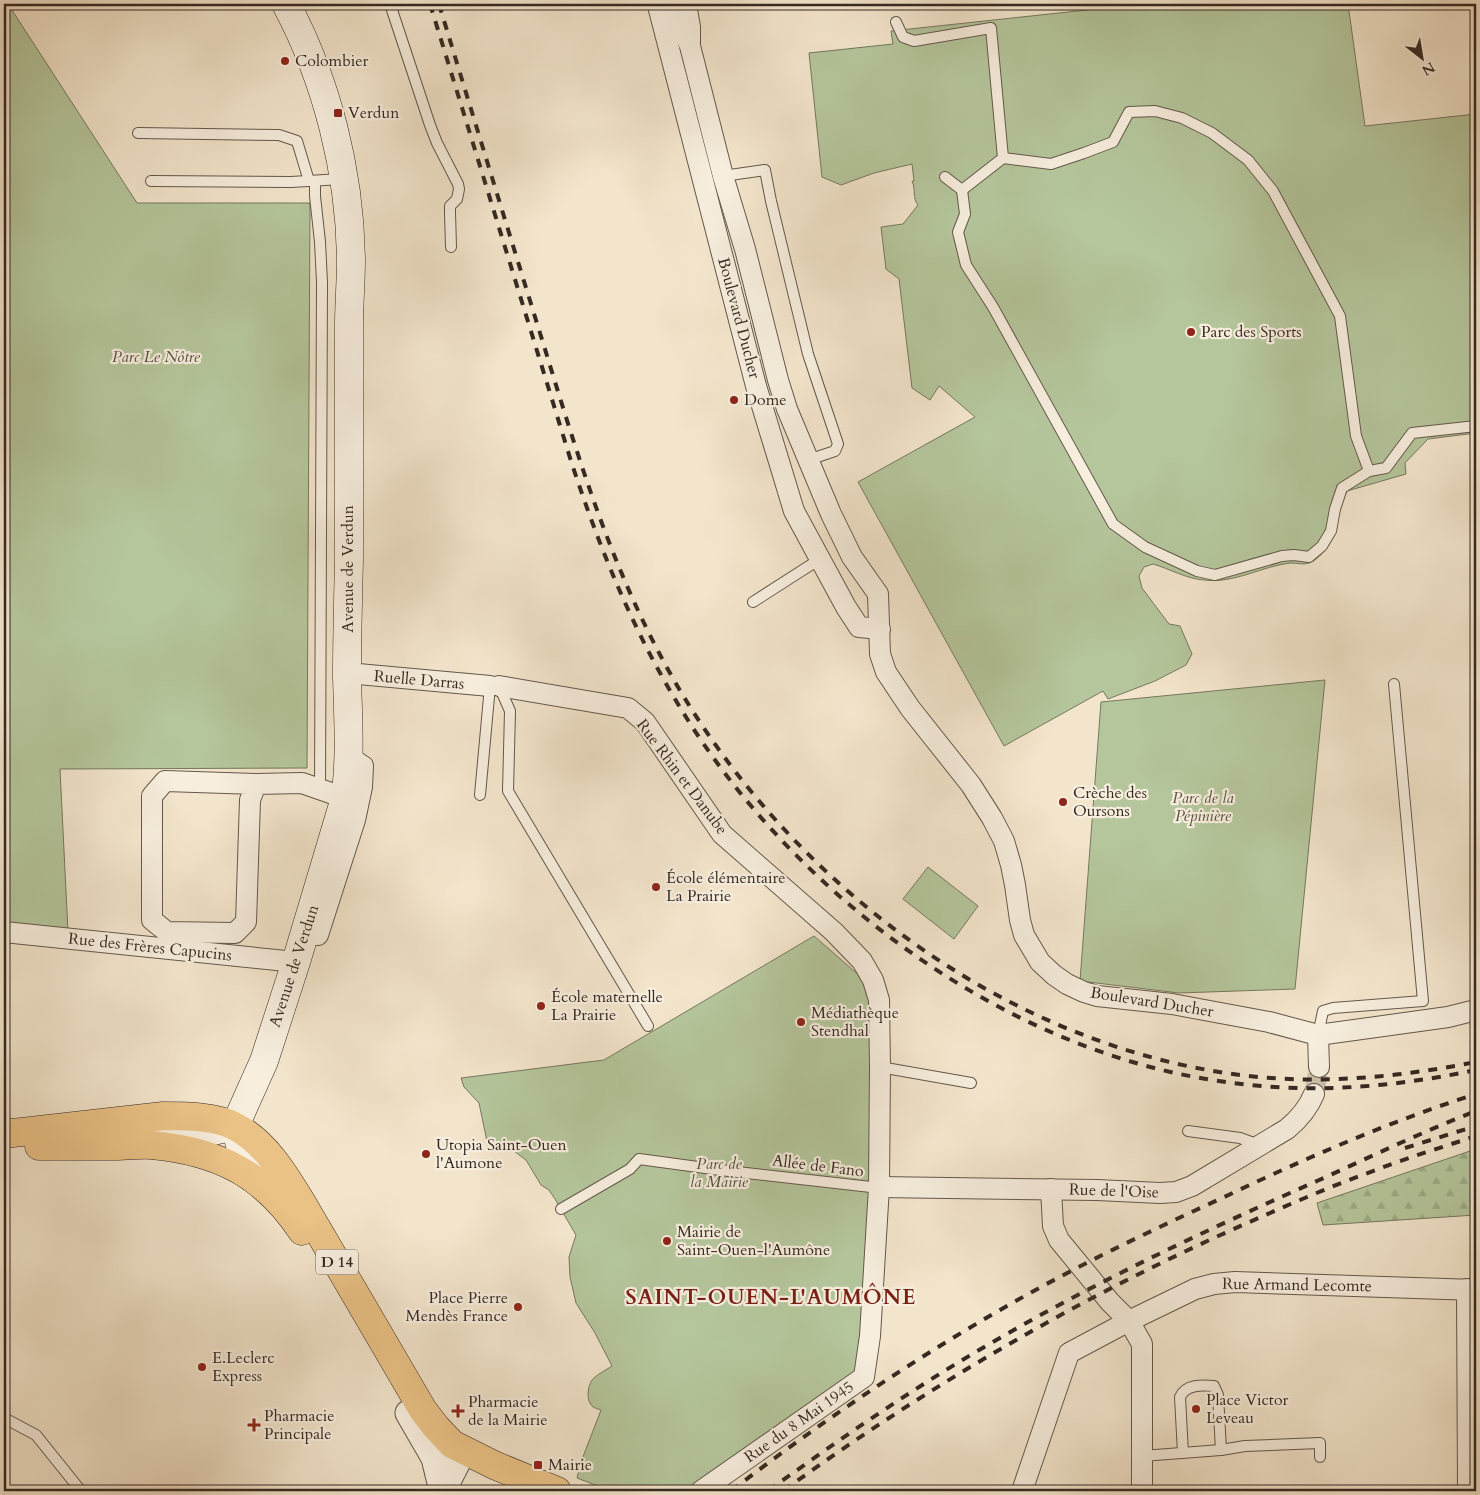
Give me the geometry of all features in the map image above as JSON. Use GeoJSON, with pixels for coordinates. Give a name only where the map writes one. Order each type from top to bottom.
{"type":"FeatureCollection","features":[{"type":"Feature","properties":{"kind":"main road","name":"Avenue de Verdun"},"geometry":{"type":"LineString","coordinates":[[235,1126],[264,1060],[296,962],[345,798],[348,776],[349,324],[351,260],[347,203],[335,138],[325,99],[310,57],[286,4]]}},
{"type":"Feature","properties":{"kind":"main road","name":"D 14"},"geometry":{"type":"LineString","coordinates":[[4,1134],[163,1116],[202,1118],[235,1126],[261,1146],[285,1176],[423,1410],[436,1427],[458,1447]]}},
{"type":"Feature","properties":{"kind":"main road","name":"D 14"},"geometry":{"type":"LineString","coordinates":[[148,1145],[235,1126]]}},
{"type":"Feature","properties":{"kind":"main road"},"geometry":{"type":"LineString","coordinates":[[235,1126],[244,1157],[253,1178]]}},
{"type":"Feature","properties":{"kind":"main road","name":"D 14"},"geometry":{"type":"LineString","coordinates":[[4,1149],[72,1145],[148,1145],[202,1154],[222,1161],[253,1178],[283,1206],[308,1240],[408,1413],[424,1431],[431,1437],[557,1491]]}},
{"type":"Feature","properties":{"kind":"street","name":"Boulevard Ducher"},"geometry":{"type":"LineString","coordinates":[[657,4],[681,27],[690,46],[723,176],[745,249],[765,374],[794,511],[846,608],[859,627],[880,629]]}},
{"type":"Feature","properties":{"kind":"street","name":"Boulevard Ducher"},"geometry":{"type":"LineString","coordinates":[[657,4],[765,374],[787,410],[830,514],[852,557],[878,594],[880,654],[886,672],[910,708],[971,785],[1004,841],[1016,885],[1020,920],[1024,935],[1040,962],[1067,984],[1097,996],[1172,1004],[1269,1022],[1318,1035]]}},
{"type":"Feature","properties":{"kind":"street","name":"Boulevard Ducher"},"geometry":{"type":"LineString","coordinates":[[686,4],[690,27],[690,46]]}},
{"type":"Feature","properties":{"kind":"street"},"geometry":{"type":"LineString","coordinates":[[820,559],[847,547]]}},
{"type":"Feature","properties":{"kind":"street","name":"Ruelle Darras"},"geometry":{"type":"LineString","coordinates":[[347,673],[495,686]]}},
{"type":"Feature","properties":{"kind":"street","name":"Rue Rhin et Danube"},"geometry":{"type":"LineString","coordinates":[[495,686],[628,708],[646,722],[722,834],[834,932],[862,961],[873,980],[879,1000],[879,1187]]}},
{"type":"Feature","properties":{"kind":"street"},"geometry":{"type":"LineString","coordinates":[[264,1060],[281,1048],[355,820],[362,787],[363,766],[348,757]]}},
{"type":"Feature","properties":{"kind":"street"},"geometry":{"type":"LineString","coordinates":[[256,784],[250,800],[246,922],[235,933],[167,932],[152,920],[152,796],[165,782],[302,783],[345,798]]}},
{"type":"Feature","properties":{"kind":"street","name":"Rue des Frères Capucins"},"geometry":{"type":"LineString","coordinates":[[4,932],[296,962]]}},
{"type":"Feature","properties":{"kind":"street"},"geometry":{"type":"LineString","coordinates":[[1319,1067],[1318,1035],[1448,1017],[1476,1010]]}},
{"type":"Feature","properties":{"kind":"street","name":"Rue de l'Oise"},"geometry":{"type":"LineString","coordinates":[[879,1187],[1176,1192],[1192,1186],[1287,1129],[1310,1104],[1314,1094]]}},
{"type":"Feature","properties":{"kind":"street","name":"Rue du 8 Mai 1945"},"geometry":{"type":"LineString","coordinates":[[701,1491],[864,1377],[870,1336],[879,1187]]}},
{"type":"Feature","properties":{"kind":"street"},"geometry":{"type":"LineString","coordinates":[[1052,1189],[1054,1226],[1059,1240],[1110,1302],[1129,1321],[1142,1344],[1142,1491]]}},
{"type":"Feature","properties":{"kind":"street","name":"Rue Armand Lecomte"},"geometry":{"type":"LineString","coordinates":[[1022,1491],[1069,1353],[1129,1321],[1195,1290],[1214,1284],[1235,1282],[1472,1290]]}},
{"type":"Feature","properties":{"kind":"street"},"geometry":{"type":"LineString","coordinates":[[1468,1491],[1472,1290]]}},
{"type":"Feature","properties":{"kind":"street"},"geometry":{"type":"LineString","coordinates":[[408,1413],[436,1463],[442,1491]]}},
{"type":"Feature","properties":{"kind":"street"},"geometry":{"type":"LineString","coordinates":[[442,1491],[458,1447]]}},
{"type":"Feature","properties":{"kind":"lane"},"geometry":{"type":"LineString","coordinates":[[390,4],[430,125],[458,184],[457,199],[450,206],[451,247]]}},
{"type":"Feature","properties":{"kind":"lane"},"geometry":{"type":"LineString","coordinates":[[896,22],[903,37],[914,40],[991,28],[1003,158]]}},
{"type":"Feature","properties":{"kind":"lane"},"geometry":{"type":"LineString","coordinates":[[962,190],[1003,158],[1051,164],[1113,142],[1130,112],[1155,111],[1182,118],[1212,132],[1248,160],[1273,191],[1340,316],[1356,436],[1369,472]]}},
{"type":"Feature","properties":{"kind":"lane"},"geometry":{"type":"LineString","coordinates":[[138,133],[279,135],[297,141],[312,181],[320,242],[322,282],[320,789]]}},
{"type":"Feature","properties":{"kind":"lane"},"geometry":{"type":"LineString","coordinates":[[723,176],[765,170],[808,354],[838,444],[835,451],[808,460]]}},
{"type":"Feature","properties":{"kind":"lane"},"geometry":{"type":"LineString","coordinates":[[945,177],[962,190],[965,214],[958,232],[966,265],[998,315],[1113,524],[1145,547],[1198,571],[1215,575],[1282,556],[1309,557],[1322,546],[1331,531],[1335,509],[1342,488],[1369,472],[1386,468],[1412,433],[1476,426]]}},
{"type":"Feature","properties":{"kind":"lane"},"geometry":{"type":"LineString","coordinates":[[151,182],[312,181],[343,179]]}},
{"type":"Feature","properties":{"kind":"lane"},"geometry":{"type":"LineString","coordinates":[[753,602],[820,559]]}},
{"type":"Feature","properties":{"kind":"lane"},"geometry":{"type":"LineString","coordinates":[[1318,1035],[1323,1011],[1333,1008],[1423,1001],[1394,684]]}},
{"type":"Feature","properties":{"kind":"lane"},"geometry":{"type":"LineString","coordinates":[[480,795],[495,686]]}},
{"type":"Feature","properties":{"kind":"lane"},"geometry":{"type":"LineString","coordinates":[[495,686],[510,711],[508,791],[648,1026]]}},
{"type":"Feature","properties":{"kind":"lane"},"geometry":{"type":"LineString","coordinates":[[880,1067],[971,1083]]}},
{"type":"Feature","properties":{"kind":"lane"},"geometry":{"type":"LineString","coordinates":[[1188,1131],[1240,1138],[1260,1145]]}},
{"type":"Feature","properties":{"kind":"lane","name":"Allée de Fano"},"geometry":{"type":"LineString","coordinates":[[561,1209],[630,1169],[639,1158],[739,1172],[879,1187]]}},
{"type":"Feature","properties":{"kind":"lane"},"geometry":{"type":"LineString","coordinates":[[1183,1453],[1180,1397],[1182,1392],[1194,1386],[1214,1386],[1216,1389],[1218,1395],[1221,1450]]}},
{"type":"Feature","properties":{"kind":"lane"},"geometry":{"type":"LineString","coordinates":[[4,1418],[36,1435],[81,1491]]}},
{"type":"Feature","properties":{"kind":"lane"},"geometry":{"type":"LineString","coordinates":[[1142,1456],[1221,1450],[1245,1446],[1320,1442],[1320,1457]]}},
{"type":"Feature","properties":{"kind":"green space","name":"Parc Le Nôtre"},"geometry":{"type":"Polygon","coordinates":[[[4,4],[8,4],[137,203],[310,203],[307,768],[60,769],[68,932],[4,925],[4,4]]]}},
{"type":"Feature","properties":{"kind":"green space","name":"Parc des Sports"},"geometry":{"type":"Polygon","coordinates":[[[1143,4],[1348,4],[1365,126],[1476,114],[1476,433],[1428,439],[1405,463],[1406,474],[1347,491],[1343,498],[1329,545],[1320,556],[1309,563],[1280,565],[1215,581],[1191,578],[1153,564],[1144,567],[1139,576],[1142,588],[1169,624],[1180,626],[1192,654],[1186,665],[1155,681],[1108,699],[1103,691],[1004,746],[858,482],[975,417],[939,386],[930,400],[912,388],[899,279],[886,269],[881,227],[903,224],[918,205],[912,181],[914,181],[912,164],[874,173],[841,185],[822,177],[809,53],[893,44],[891,31],[1143,4]]]}},
{"type":"Feature","properties":{"kind":"green space","name":"Parc de la Pépinière"},"geometry":{"type":"Polygon","coordinates":[[[1325,680],[1295,989],[1179,993],[1080,981],[1101,702],[1325,680]]]}},
{"type":"Feature","properties":{"kind":"green space"},"geometry":{"type":"Polygon","coordinates":[[[928,867],[978,906],[954,939],[903,899],[928,867]]]}},
{"type":"Feature","properties":{"kind":"green space","name":"Parc de la Mairie"},"geometry":{"type":"Polygon","coordinates":[[[814,936],[861,977],[870,991],[873,1268],[856,1371],[688,1491],[611,1491],[577,1478],[581,1462],[601,1410],[593,1407],[591,1404],[588,1398],[589,1387],[594,1378],[612,1366],[595,1333],[576,1303],[570,1277],[569,1257],[576,1235],[549,1190],[541,1185],[526,1160],[514,1151],[498,1145],[488,1146],[479,1103],[464,1087],[461,1078],[604,1060],[814,936]]]}},
{"type":"Feature","properties":{"kind":"green space"},"geometry":{"type":"Polygon","coordinates":[[[1476,1149],[1476,1215],[1323,1225],[1317,1203],[1476,1149]]]}},
{"type":"Feature","properties":{"kind":"tunnel"},"geometry":{"type":"LineString","coordinates":[[1314,1094],[1319,1067]]}},
{"type":"Feature","properties":{"kind":"railway"},"geometry":{"type":"LineString","coordinates":[[430,4],[571,461],[593,525],[618,588],[632,619],[681,709],[726,775],[780,838],[840,896],[906,949],[976,994],[1050,1032],[1127,1060],[1206,1079],[1274,1087],[1308,1088],[1341,1088],[1408,1082],[1476,1070]]}},
{"type":"Feature","properties":{"kind":"railway"},"geometry":{"type":"LineString","coordinates":[[439,4],[577,453],[605,532],[637,609],[656,647],[702,726],[758,799],[821,867],[892,927],[969,979],[1051,1021],[1137,1053],[1226,1073],[1289,1079],[1383,1076],[1476,1062]]}},
{"type":"Feature","properties":{"kind":"railway"},"geometry":{"type":"LineString","coordinates":[[731,1491],[799,1440],[905,1368],[977,1323],[1065,1274],[1168,1223],[1315,1156],[1378,1129],[1476,1094]]}},
{"type":"Feature","properties":{"kind":"railway"},"geometry":{"type":"LineString","coordinates":[[768,1491],[914,1391],[974,1353],[1043,1314],[1120,1273],[1198,1235],[1436,1127],[1476,1111]]}},
{"type":"Feature","properties":{"kind":"railway"},"geometry":{"type":"LineString","coordinates":[[1405,1148],[1476,1126]]}},
{"type":"Feature","properties":{"kind":"railway"},"geometry":{"type":"LineString","coordinates":[[783,1491],[893,1415],[950,1379],[1065,1312],[1124,1281],[1245,1224],[1326,1189],[1476,1136]]}},
{"type":"Feature","properties":{"kind":"place","name":"Colombier"},"geometry":{"type":"Point","coordinates":[285,61]}},
{"type":"Feature","properties":{"kind":"place","name":"Verdun"},"geometry":{"type":"Point","coordinates":[338,113]}},
{"type":"Feature","properties":{"kind":"place","name":"Parc des Sports"},"geometry":{"type":"Point","coordinates":[1191,332]}},
{"type":"Feature","properties":{"kind":"place","name":"Dome"},"geometry":{"type":"Point","coordinates":[734,400]}},
{"type":"Feature","properties":{"kind":"place","name":"Crèche des Oursons"},"geometry":{"type":"Point","coordinates":[1063,802]}},
{"type":"Feature","properties":{"kind":"place","name":"École élémentaire La Prairie"},"geometry":{"type":"Point","coordinates":[656,887]}},
{"type":"Feature","properties":{"kind":"place","name":"École maternelle La Prairie"},"geometry":{"type":"Point","coordinates":[541,1006]}},
{"type":"Feature","properties":{"kind":"place","name":"Médiathèque Stendhal"},"geometry":{"type":"Point","coordinates":[801,1022]}},
{"type":"Feature","properties":{"kind":"place","name":"Utopia Saint-Ouen l'Aumone"},"geometry":{"type":"Point","coordinates":[426,1154]}},
{"type":"Feature","properties":{"kind":"place","name":"Mairie de Saint-Ouen-l'Aumône"},"geometry":{"type":"Point","coordinates":[667,1241]}},
{"type":"Feature","properties":{"kind":"place","name":"Place Pierre Mendès France"},"geometry":{"type":"Point","coordinates":[518,1307]}},
{"type":"Feature","properties":{"kind":"place","name":"E.Leclerc Express"},"geometry":{"type":"Point","coordinates":[202,1367]}},
{"type":"Feature","properties":{"kind":"place","name":"Place Victor Leveau"},"geometry":{"type":"Point","coordinates":[1196,1409]}},
{"type":"Feature","properties":{"kind":"place","name":"Pharmacie de la Mairie"},"geometry":{"type":"Point","coordinates":[458,1411]}},
{"type":"Feature","properties":{"kind":"place","name":"Pharmacie Principale"},"geometry":{"type":"Point","coordinates":[254,1425]}},
{"type":"Feature","properties":{"kind":"place","name":"Mairie"},"geometry":{"type":"Point","coordinates":[538,1465]}},
{"type":"Feature","properties":{"kind":"district","name":"SAINT-OUEN-L'AUMÔNE"},"geometry":{"type":"Point","coordinates":[771,1297]}}]}
